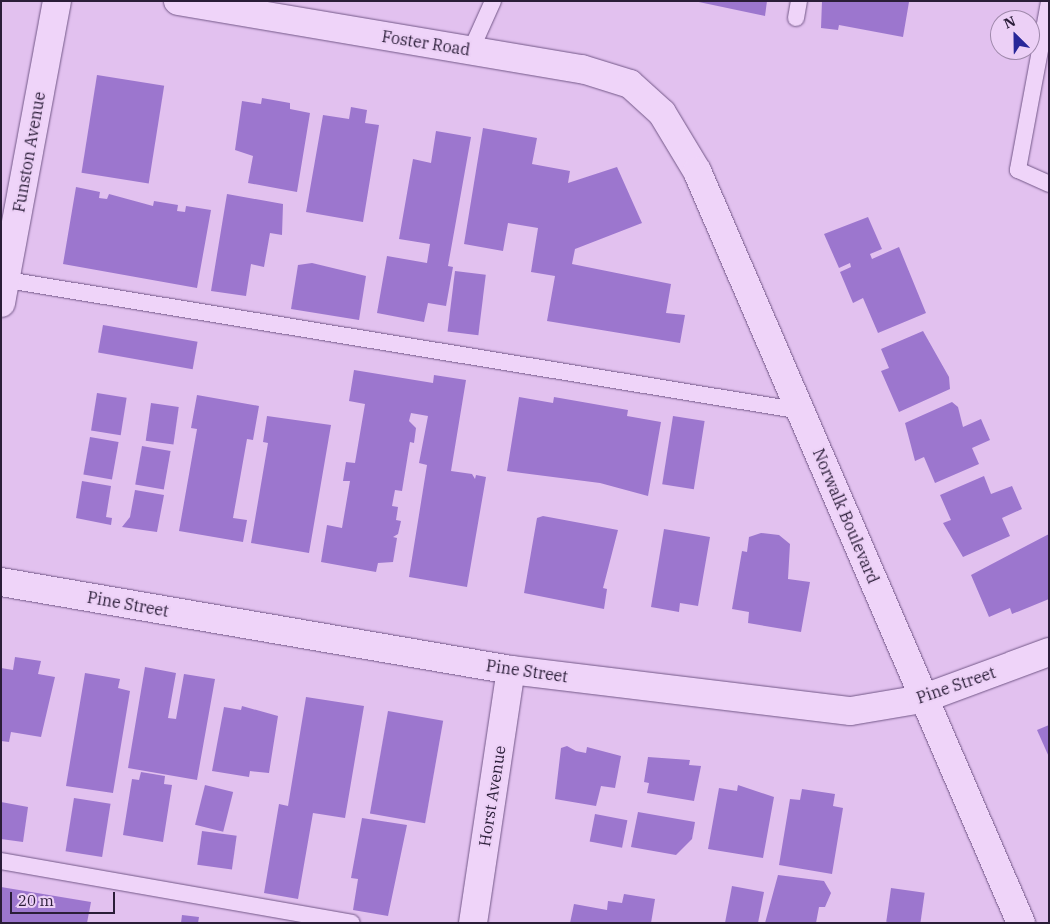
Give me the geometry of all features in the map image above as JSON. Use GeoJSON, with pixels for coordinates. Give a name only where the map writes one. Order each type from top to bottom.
{"type":"FeatureCollection","features":[{"type":"Feature","properties":{"kind":"street","name":"Funston Avenue"},"geometry":{"type":"LineString","coordinates":[[3,287],[57,1]]}},
{"type":"Feature","properties":{"kind":"street","name":"Foster Road"},"geometry":{"type":"LineString","coordinates":[[178,1],[214,5],[582,69],[630,84],[662,113]]}},
{"type":"Feature","properties":{"kind":"street","name":"Norwalk Boulevard"},"geometry":{"type":"LineString","coordinates":[[662,113],[696,171],[802,411],[922,699],[1021,923]]}},
{"type":"Feature","properties":{"kind":"street","name":"Pine Street"},"geometry":{"type":"LineString","coordinates":[[1,582],[511,670],[850,711],[922,699],[1049,652]]}},
{"type":"Feature","properties":{"kind":"street","name":"Horst Avenue"},"geometry":{"type":"LineString","coordinates":[[473,923],[511,670]]}},
{"type":"Feature","properties":{"kind":"lane"},"geometry":{"type":"LineString","coordinates":[[471,50],[493,1]]}},
{"type":"Feature","properties":{"kind":"lane"},"geometry":{"type":"LineString","coordinates":[[796,18],[799,1]]}},
{"type":"Feature","properties":{"kind":"lane"},"geometry":{"type":"LineString","coordinates":[[1049,2],[1018,170],[1049,184]]}},
{"type":"Feature","properties":{"kind":"lane"},"geometry":{"type":"LineString","coordinates":[[3,287],[802,411]]}},
{"type":"Feature","properties":{"kind":"lane"},"geometry":{"type":"LineString","coordinates":[[1,861],[352,923]]}},
{"type":"Feature","properties":{"kind":"building"},"geometry":{"type":"Polygon","coordinates":[[[694,1],[767,1],[765,16],[694,1]]]}},
{"type":"Feature","properties":{"kind":"building"},"geometry":{"type":"Polygon","coordinates":[[[822,1],[909,2],[903,37],[839,25],[838,30],[821,28],[822,1]]]}},
{"type":"Feature","properties":{"kind":"building"},"geometry":{"type":"Polygon","coordinates":[[[97,75],[164,86],[149,183],[82,173],[97,75]]]}},
{"type":"Feature","properties":{"kind":"building"},"geometry":{"type":"Polygon","coordinates":[[[262,98],[290,103],[290,109],[310,113],[297,192],[248,183],[253,156],[235,150],[242,101],[261,104],[262,98]]]}},
{"type":"Feature","properties":{"kind":"building"},"geometry":{"type":"Polygon","coordinates":[[[351,107],[367,110],[365,123],[379,125],[363,222],[306,212],[323,115],[349,119],[351,107]]]}},
{"type":"Feature","properties":{"kind":"building"},"geometry":{"type":"Polygon","coordinates":[[[483,128],[537,138],[532,164],[570,171],[568,183],[617,167],[642,223],[575,249],[572,264],[671,284],[666,313],[685,315],[680,343],[547,321],[555,276],[531,272],[538,228],[508,223],[503,251],[464,244],[483,128]]]}},
{"type":"Feature","properties":{"kind":"building"},"geometry":{"type":"Polygon","coordinates":[[[436,131],[471,137],[448,266],[453,267],[446,306],[428,303],[424,322],[377,313],[387,256],[427,263],[430,244],[399,239],[413,159],[431,163],[436,131]]]}},
{"type":"Feature","properties":{"kind":"building"},"geometry":{"type":"Polygon","coordinates":[[[76,187],[100,192],[99,198],[107,199],[109,194],[153,206],[154,201],[178,205],[177,211],[185,212],[186,206],[211,210],[197,288],[63,264],[76,187]]]}},
{"type":"Feature","properties":{"kind":"building"},"geometry":{"type":"Polygon","coordinates":[[[227,194],[283,204],[282,235],[270,233],[264,267],[251,264],[246,296],[211,291],[227,194]]]}},
{"type":"Feature","properties":{"kind":"building"},"geometry":{"type":"Polygon","coordinates":[[[868,217],[882,249],[870,254],[872,259],[899,247],[926,313],[878,333],[863,298],[853,303],[840,272],[851,267],[850,263],[839,268],[824,234],[868,217]]]}},
{"type":"Feature","properties":{"kind":"building"},"geometry":{"type":"Polygon","coordinates":[[[312,263],[366,276],[359,320],[291,309],[298,265],[312,263]]]}},
{"type":"Feature","properties":{"kind":"building"},"geometry":{"type":"Polygon","coordinates":[[[455,271],[486,275],[478,335],[448,332],[455,271]]]}},
{"type":"Feature","properties":{"kind":"building"},"geometry":{"type":"Polygon","coordinates":[[[103,325],[198,342],[193,369],[98,353],[103,325]]]}},
{"type":"Feature","properties":{"kind":"building"},"geometry":{"type":"Polygon","coordinates":[[[923,331],[949,377],[950,389],[899,412],[881,371],[889,368],[881,349],[923,331]]]}},
{"type":"Feature","properties":{"kind":"building"},"geometry":{"type":"Polygon","coordinates":[[[354,370],[433,383],[434,375],[466,380],[451,471],[472,474],[475,479],[476,475],[486,477],[467,587],[409,577],[427,465],[419,463],[428,416],[411,413],[409,421],[416,428],[414,443],[410,442],[402,491],[395,490],[392,506],[398,507],[396,520],[401,521],[398,534],[393,537],[397,538],[393,562],[378,563],[376,572],[321,562],[327,525],[342,528],[350,481],[343,481],[346,462],[355,463],[365,404],[349,401],[354,370]]]}},
{"type":"Feature","properties":{"kind":"building"},"geometry":{"type":"Polygon","coordinates":[[[97,393],[127,398],[121,435],[91,431],[97,393]]]}},
{"type":"Feature","properties":{"kind":"building"},"geometry":{"type":"Polygon","coordinates":[[[197,395],[259,406],[253,440],[247,439],[233,518],[247,520],[243,542],[179,531],[197,429],[191,428],[197,395]]]}},
{"type":"Feature","properties":{"kind":"building"},"geometry":{"type":"Polygon","coordinates":[[[519,397],[553,403],[554,397],[628,410],[627,416],[661,422],[648,496],[600,483],[507,471],[519,397]]]}},
{"type":"Feature","properties":{"kind":"building"},"geometry":{"type":"Polygon","coordinates":[[[952,402],[958,407],[963,427],[981,419],[990,440],[972,448],[979,464],[935,483],[924,457],[915,461],[905,423],[952,402]]]}},
{"type":"Feature","properties":{"kind":"building"},"geometry":{"type":"Polygon","coordinates":[[[151,403],[179,407],[173,445],[146,441],[151,403]]]}},
{"type":"Feature","properties":{"kind":"building"},"geometry":{"type":"Polygon","coordinates":[[[267,416],[331,425],[309,553],[251,543],[268,443],[263,442],[267,416]]]}},
{"type":"Feature","properties":{"kind":"building"},"geometry":{"type":"Polygon","coordinates":[[[673,416],[705,421],[694,489],[662,484],[673,416]]]}},
{"type":"Feature","properties":{"kind":"building"},"geometry":{"type":"Polygon","coordinates":[[[90,437],[119,442],[112,479],[83,474],[90,437]]]}},
{"type":"Feature","properties":{"kind":"building"},"geometry":{"type":"Polygon","coordinates":[[[142,446],[171,451],[164,489],[135,484],[142,446]]]}},
{"type":"Feature","properties":{"kind":"building"},"geometry":{"type":"Polygon","coordinates":[[[984,476],[991,494],[1012,486],[1022,509],[1002,518],[1010,536],[963,557],[943,523],[951,520],[940,495],[984,476]]]}},
{"type":"Feature","properties":{"kind":"building"},"geometry":{"type":"Polygon","coordinates":[[[82,481],[111,486],[106,517],[112,518],[111,525],[76,518],[82,481]]]}},
{"type":"Feature","properties":{"kind":"building"},"geometry":{"type":"Polygon","coordinates":[[[135,490],[164,495],[157,532],[122,527],[130,517],[135,490]]]}},
{"type":"Feature","properties":{"kind":"building"},"geometry":{"type":"Polygon","coordinates":[[[543,516],[618,530],[603,588],[607,589],[604,609],[524,593],[537,518],[543,516]]]}},
{"type":"Feature","properties":{"kind":"building"},"geometry":{"type":"Polygon","coordinates":[[[664,529],[710,537],[698,606],[680,603],[679,612],[651,607],[664,529]]]}},
{"type":"Feature","properties":{"kind":"building"},"geometry":{"type":"Polygon","coordinates":[[[761,533],[779,535],[790,544],[788,579],[810,582],[801,632],[748,623],[749,612],[732,609],[742,551],[747,552],[749,537],[761,533]]]}},
{"type":"Feature","properties":{"kind":"building"},"geometry":{"type":"Polygon","coordinates":[[[1049,534],[1049,599],[1012,614],[1010,608],[989,617],[971,575],[1049,534]]]}},
{"type":"Feature","properties":{"kind":"building"},"geometry":{"type":"Polygon","coordinates":[[[15,657],[41,661],[38,674],[55,677],[41,737],[11,732],[9,742],[1,741],[1,668],[13,670],[15,657]]]}},
{"type":"Feature","properties":{"kind":"building"},"geometry":{"type":"Polygon","coordinates":[[[145,667],[176,673],[168,718],[176,719],[184,674],[215,679],[197,780],[128,768],[145,667]]]}},
{"type":"Feature","properties":{"kind":"building"},"geometry":{"type":"Polygon","coordinates":[[[85,673],[120,679],[118,688],[130,691],[113,793],[66,786],[85,673]]]}},
{"type":"Feature","properties":{"kind":"building"},"geometry":{"type":"Polygon","coordinates":[[[306,697],[364,706],[345,818],[313,813],[298,899],[264,893],[279,804],[288,806],[306,697]]]}},
{"type":"Feature","properties":{"kind":"building"},"geometry":{"type":"Polygon","coordinates":[[[242,706],[278,716],[269,773],[250,771],[249,777],[212,771],[224,707],[241,710],[242,706]]]}},
{"type":"Feature","properties":{"kind":"building"},"geometry":{"type":"Polygon","coordinates":[[[388,711],[443,721],[425,823],[370,813],[388,711]]]}},
{"type":"Feature","properties":{"kind":"building"},"geometry":{"type":"Polygon","coordinates":[[[1049,725],[1049,757],[1037,730],[1049,725]]]}},
{"type":"Feature","properties":{"kind":"building"},"geometry":{"type":"Polygon","coordinates":[[[567,746],[576,751],[586,753],[587,747],[621,756],[615,788],[601,786],[596,806],[555,799],[561,748],[567,746]]]}},
{"type":"Feature","properties":{"kind":"building"},"geometry":{"type":"Polygon","coordinates":[[[648,757],[690,760],[689,765],[701,766],[694,801],[647,793],[649,783],[644,782],[648,757]]]}},
{"type":"Feature","properties":{"kind":"building"},"geometry":{"type":"Polygon","coordinates":[[[141,772],[165,776],[164,784],[172,785],[163,842],[123,835],[132,779],[139,780],[141,772]]]}},
{"type":"Feature","properties":{"kind":"building"},"geometry":{"type":"Polygon","coordinates":[[[205,785],[233,792],[223,832],[195,825],[205,785]]]}},
{"type":"Feature","properties":{"kind":"building"},"geometry":{"type":"Polygon","coordinates":[[[738,785],[774,797],[763,858],[708,849],[719,788],[737,791],[738,785]]]}},
{"type":"Feature","properties":{"kind":"building"},"geometry":{"type":"Polygon","coordinates":[[[802,789],[835,794],[833,806],[843,808],[832,874],[779,865],[790,799],[800,800],[802,789]]]}},
{"type":"Feature","properties":{"kind":"building"},"geometry":{"type":"Polygon","coordinates":[[[74,798],[111,804],[102,857],[66,851],[74,798]]]}},
{"type":"Feature","properties":{"kind":"building"},"geometry":{"type":"Polygon","coordinates":[[[1,802],[28,807],[23,842],[1,839],[1,802]]]}},
{"type":"Feature","properties":{"kind":"building"},"geometry":{"type":"Polygon","coordinates":[[[638,812],[695,822],[692,839],[676,855],[631,847],[638,812]]]}},
{"type":"Feature","properties":{"kind":"building"},"geometry":{"type":"Polygon","coordinates":[[[595,814],[627,820],[622,848],[590,841],[595,814]]]}},
{"type":"Feature","properties":{"kind":"building"},"geometry":{"type":"Polygon","coordinates":[[[362,818],[407,825],[388,916],[353,910],[358,879],[351,878],[362,818]]]}},
{"type":"Feature","properties":{"kind":"building"},"geometry":{"type":"Polygon","coordinates":[[[202,831],[237,836],[232,870],[197,865],[202,831]]]}},
{"type":"Feature","properties":{"kind":"building"},"geometry":{"type":"Polygon","coordinates":[[[778,875],[824,881],[831,893],[825,907],[819,907],[816,923],[765,923],[778,875]]]}},
{"type":"Feature","properties":{"kind":"building"},"geometry":{"type":"Polygon","coordinates":[[[732,886],[764,892],[758,923],[725,923],[732,886]]]}},
{"type":"Feature","properties":{"kind":"building"},"geometry":{"type":"Polygon","coordinates":[[[1,887],[91,902],[87,923],[1,923],[1,887]]]}},
{"type":"Feature","properties":{"kind":"building"},"geometry":{"type":"Polygon","coordinates":[[[891,888],[925,893],[920,923],[886,922],[891,888]]]}},
{"type":"Feature","properties":{"kind":"building"},"geometry":{"type":"Polygon","coordinates":[[[624,894],[655,899],[651,923],[570,923],[574,904],[607,910],[608,901],[622,903],[624,894]]]}},
{"type":"Feature","properties":{"kind":"building"},"geometry":{"type":"Polygon","coordinates":[[[182,915],[199,917],[198,923],[181,923],[182,915]]]}}]}
